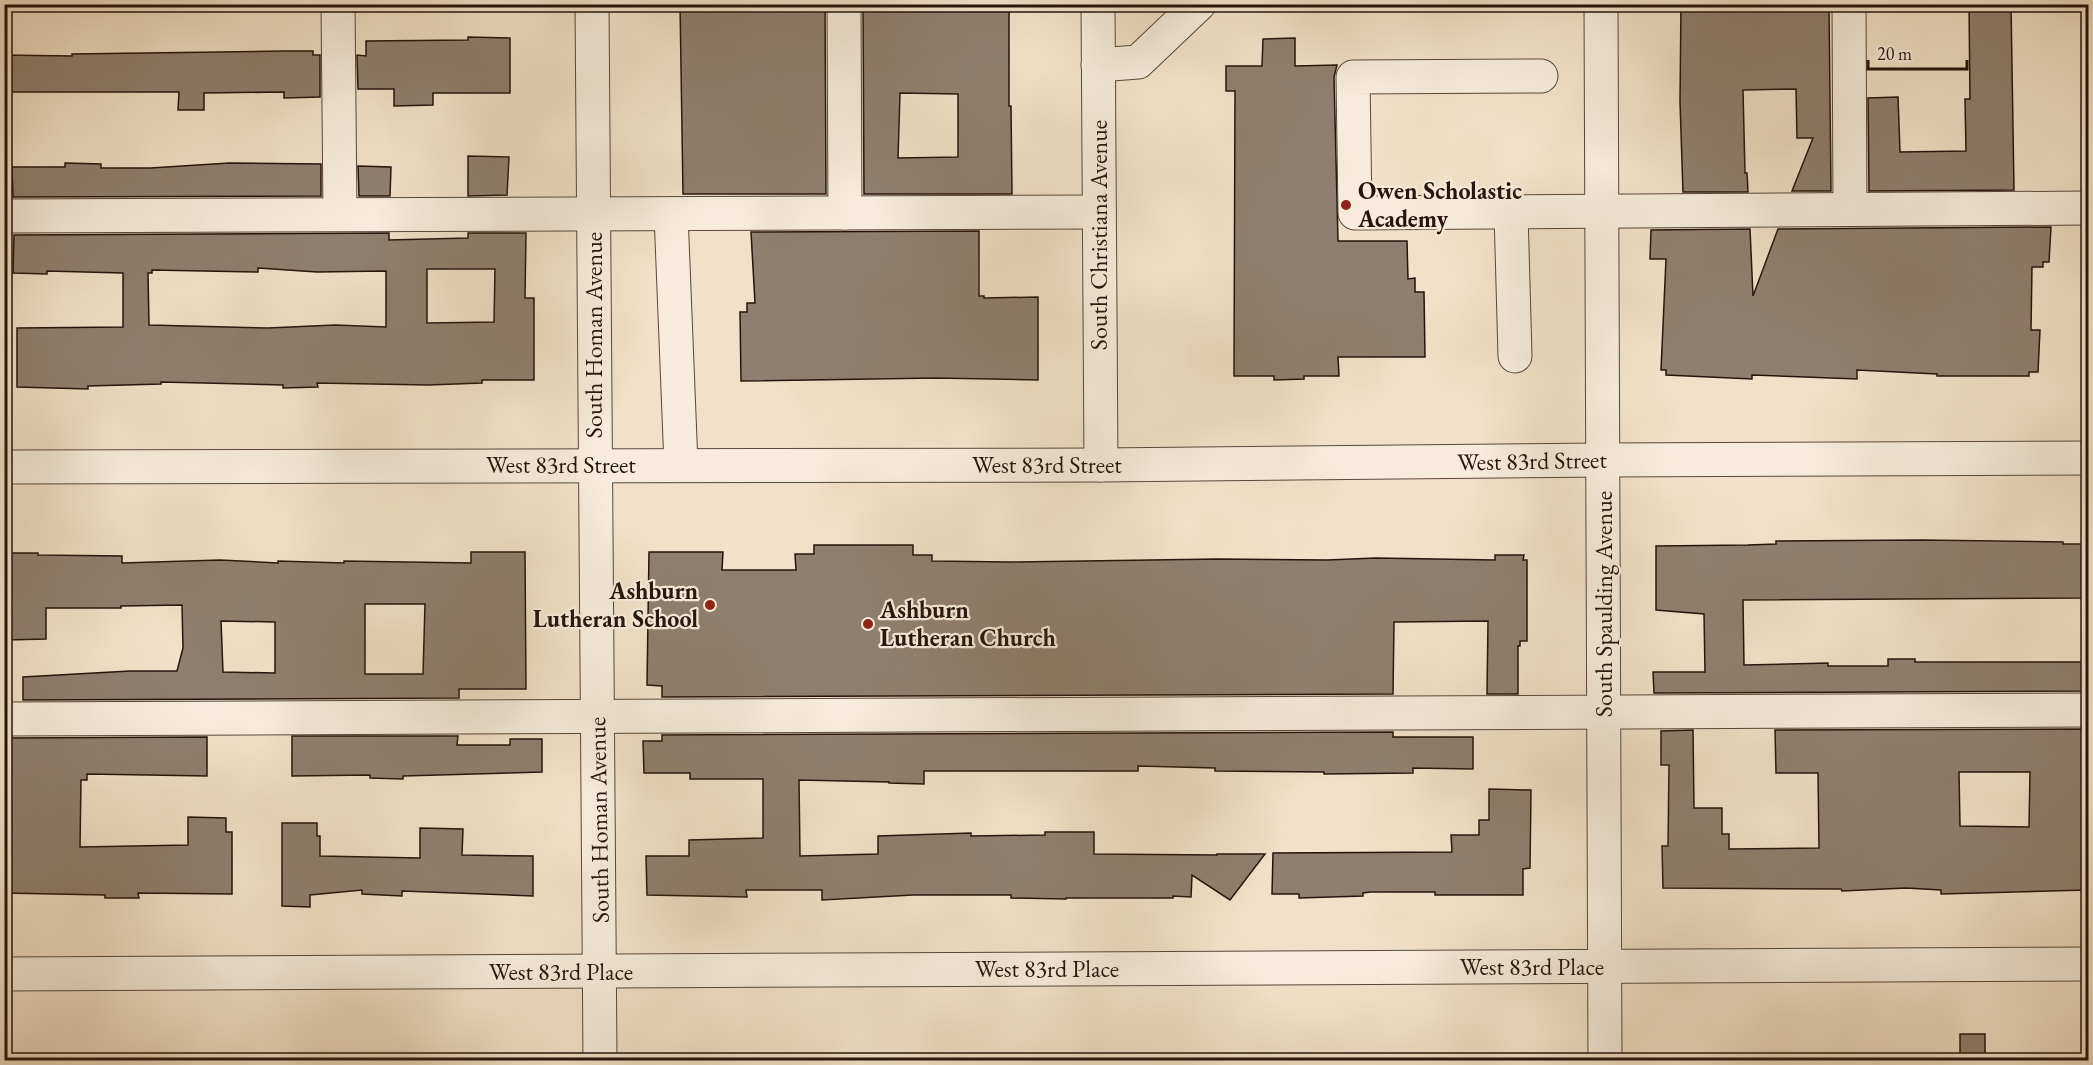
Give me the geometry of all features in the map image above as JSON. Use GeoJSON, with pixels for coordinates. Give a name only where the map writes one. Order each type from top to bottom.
{"type":"FeatureCollection","features":[{"type":"Feature","properties":{"kind":"street"},"geometry":{"type":"LineString","coordinates":[[338,4],[340,214]]}},
{"type":"Feature","properties":{"kind":"street","name":"South Homan Avenue"},"geometry":{"type":"LineString","coordinates":[[592,4],[600,1060]]}},
{"type":"Feature","properties":{"kind":"street"},"geometry":{"type":"LineString","coordinates":[[843,4],[845,213]]}},
{"type":"Feature","properties":{"kind":"street","name":"South Christiana Avenue"},"geometry":{"type":"LineString","coordinates":[[1098,4],[1101,465]]}},
{"type":"Feature","properties":{"kind":"street"},"geometry":{"type":"LineString","coordinates":[[1098,65],[1138,62],[1199,4]]}},
{"type":"Feature","properties":{"kind":"street","name":"South Spaulding Avenue"},"geometry":{"type":"LineString","coordinates":[[1601,4],[1605,1060]]}},
{"type":"Feature","properties":{"kind":"street"},"geometry":{"type":"LineString","coordinates":[[1849,4],[1850,209]]}},
{"type":"Feature","properties":{"kind":"street"},"geometry":{"type":"LineString","coordinates":[[1541,76],[1353,77],[1354,213],[2088,208]]}},
{"type":"Feature","properties":{"kind":"street"},"geometry":{"type":"LineString","coordinates":[[4,216],[1100,212]]}},
{"type":"Feature","properties":{"kind":"street"},"geometry":{"type":"LineString","coordinates":[[1510,212],[1515,356]]}},
{"type":"Feature","properties":{"kind":"street"},"geometry":{"type":"LineString","coordinates":[[671,214],[681,465]]}},
{"type":"Feature","properties":{"kind":"street","name":"West 83rd Street"},"geometry":{"type":"LineString","coordinates":[[4,467],[1101,465],[2088,458]]}},
{"type":"Feature","properties":{"kind":"street"},"geometry":{"type":"LineString","coordinates":[[4,719],[2088,710]]}},
{"type":"Feature","properties":{"kind":"street","name":"West 83rd Place"},"geometry":{"type":"LineString","coordinates":[[4,974],[2088,964]]}},
{"type":"Feature","properties":{"kind":"building"},"geometry":{"type":"Polygon","coordinates":[[[680,4],[825,4],[826,194],[683,194],[680,4]]]}},
{"type":"Feature","properties":{"kind":"building"},"geometry":{"type":"Polygon","coordinates":[[[863,4],[1009,4],[1012,194],[864,194],[863,4]],[[900,93],[898,158],[958,157],[958,94],[900,93]]]}},
{"type":"Feature","properties":{"kind":"building"},"geometry":{"type":"Polygon","coordinates":[[[1681,4],[1750,4],[1750,10],[1829,9],[1831,191],[1792,191],[1813,138],[1797,138],[1796,89],[1743,90],[1745,173],[1747,173],[1748,192],[1683,192],[1680,102],[1681,4]]]}},
{"type":"Feature","properties":{"kind":"building"},"geometry":{"type":"Polygon","coordinates":[[[1969,4],[2011,4],[2014,190],[1869,191],[1868,98],[1898,97],[1900,152],[1966,151],[1965,99],[1970,99],[1969,4]]]}},
{"type":"Feature","properties":{"kind":"building"},"geometry":{"type":"Polygon","coordinates":[[[468,37],[510,38],[510,93],[433,93],[433,105],[394,106],[394,89],[358,89],[357,55],[366,56],[366,41],[468,40],[468,37]]]}},
{"type":"Feature","properties":{"kind":"building"},"geometry":{"type":"Polygon","coordinates":[[[1295,38],[1295,66],[1337,65],[1334,77],[1338,241],[1407,241],[1408,279],[1415,278],[1415,292],[1424,292],[1425,357],[1338,357],[1339,376],[1304,376],[1304,379],[1274,380],[1274,376],[1234,376],[1235,91],[1226,91],[1226,66],[1262,66],[1263,39],[1295,38]]]}},
{"type":"Feature","properties":{"kind":"building"},"geometry":{"type":"Polygon","coordinates":[[[313,51],[313,55],[320,55],[320,97],[284,98],[284,92],[204,93],[204,110],[178,110],[179,92],[4,92],[4,55],[72,56],[72,54],[313,51]]]}},
{"type":"Feature","properties":{"kind":"building"},"geometry":{"type":"Polygon","coordinates":[[[468,156],[509,157],[507,195],[468,196],[468,156]]]}},
{"type":"Feature","properties":{"kind":"building"},"geometry":{"type":"Polygon","coordinates":[[[65,163],[101,164],[101,168],[151,168],[229,163],[321,164],[321,196],[13,197],[12,167],[65,167],[65,163]]]}},
{"type":"Feature","properties":{"kind":"building"},"geometry":{"type":"Polygon","coordinates":[[[358,166],[391,167],[390,196],[359,196],[358,166]]]}},
{"type":"Feature","properties":{"kind":"building"},"geometry":{"type":"Polygon","coordinates":[[[2051,227],[2049,262],[2043,262],[2043,267],[2032,267],[2031,330],[2040,330],[2038,372],[2029,372],[2029,376],[1937,376],[1937,374],[1857,370],[1857,379],[1752,375],[1752,379],[1666,375],[1666,370],[1661,370],[1666,259],[1650,259],[1651,230],[1750,229],[1753,296],[1778,229],[2051,227]]]}},
{"type":"Feature","properties":{"kind":"building"},"geometry":{"type":"Polygon","coordinates":[[[979,231],[979,296],[984,296],[984,298],[1038,297],[1038,380],[936,378],[741,381],[740,312],[747,312],[747,303],[755,303],[751,232],[979,231]]]}},
{"type":"Feature","properties":{"kind":"building"},"geometry":{"type":"Polygon","coordinates":[[[389,233],[389,240],[468,238],[468,233],[526,233],[525,298],[534,298],[534,380],[482,380],[482,383],[428,385],[317,383],[318,387],[283,388],[283,385],[161,382],[161,384],[88,386],[88,389],[17,387],[17,328],[123,327],[123,273],[47,271],[47,274],[13,273],[14,235],[389,233]],[[258,268],[258,272],[152,270],[152,273],[148,273],[149,325],[268,328],[335,325],[386,327],[386,271],[317,272],[258,268]],[[427,269],[427,323],[494,322],[495,269],[427,269]]]}},
{"type":"Feature","properties":{"kind":"building"},"geometry":{"type":"Polygon","coordinates":[[[1922,540],[2088,544],[2088,598],[1743,600],[1744,665],[1828,663],[1828,666],[1888,666],[1888,659],[1915,659],[1915,662],[2088,662],[2088,691],[1654,693],[1653,672],[1705,672],[1704,614],[1656,610],[1656,546],[1776,544],[1776,541],[1922,540]]]}},
{"type":"Feature","properties":{"kind":"building"},"geometry":{"type":"Polygon","coordinates":[[[814,545],[913,545],[913,555],[932,555],[932,561],[1376,558],[1495,560],[1495,555],[1524,555],[1523,560],[1527,560],[1527,641],[1520,641],[1520,646],[1518,646],[1518,694],[1487,694],[1488,621],[1394,622],[1393,694],[662,697],[662,686],[647,685],[649,552],[723,552],[722,570],[796,570],[795,554],[814,554],[814,545]]]}},
{"type":"Feature","properties":{"kind":"building"},"geometry":{"type":"Polygon","coordinates":[[[471,552],[525,552],[526,689],[459,689],[459,698],[23,700],[23,677],[130,671],[177,671],[183,648],[182,605],[46,608],[46,639],[6,640],[6,553],[122,556],[122,563],[220,560],[278,563],[278,561],[344,563],[344,561],[471,563],[471,552]],[[365,604],[365,674],[423,674],[425,604],[365,604]],[[221,621],[223,672],[275,673],[275,622],[221,621]]]}},
{"type":"Feature","properties":{"kind":"building"},"geometry":{"type":"Polygon","coordinates":[[[2088,729],[2087,890],[1941,894],[1941,890],[1906,888],[1842,891],[1841,889],[1663,888],[1662,846],[1668,846],[1669,765],[1661,765],[1661,731],[1693,730],[1694,808],[1722,808],[1722,834],[1729,834],[1729,849],[1819,848],[1818,773],[1776,773],[1775,730],[2088,729]],[[1959,772],[1960,826],[2029,827],[2030,772],[1959,772]]]}},
{"type":"Feature","properties":{"kind":"building"},"geometry":{"type":"Polygon","coordinates":[[[1393,732],[1393,737],[1473,737],[1473,769],[1413,768],[1413,773],[1324,774],[1324,772],[1215,771],[1215,768],[1138,766],[1138,771],[924,771],[924,784],[799,780],[800,856],[878,854],[878,836],[971,833],[971,836],[1045,835],[1045,832],[1094,832],[1094,854],[1265,854],[1230,900],[1192,875],[1191,897],[1173,896],[1173,898],[1066,899],[1011,898],[1011,895],[913,895],[822,900],[822,890],[746,890],[747,897],[647,895],[646,856],[689,856],[689,840],[763,838],[763,779],[690,779],[690,773],[644,773],[643,741],[662,741],[662,735],[1393,732]]]}},
{"type":"Feature","properties":{"kind":"building"},"geometry":{"type":"Polygon","coordinates":[[[292,736],[458,736],[457,745],[510,745],[510,739],[542,739],[542,772],[403,776],[403,779],[370,778],[370,775],[292,776],[292,736]]]}},
{"type":"Feature","properties":{"kind":"building"},"geometry":{"type":"Polygon","coordinates":[[[207,737],[207,776],[87,774],[87,780],[81,780],[80,847],[188,845],[188,817],[226,818],[226,832],[232,832],[232,894],[138,893],[139,898],[105,898],[105,895],[4,893],[4,738],[207,737]]]}},
{"type":"Feature","properties":{"kind":"building"},"geometry":{"type":"Polygon","coordinates":[[[1489,789],[1531,790],[1530,868],[1523,869],[1523,895],[1370,892],[1363,893],[1363,896],[1299,898],[1299,894],[1272,894],[1273,853],[1452,852],[1451,835],[1479,835],[1479,820],[1489,820],[1489,789]]]}},
{"type":"Feature","properties":{"kind":"building"},"geometry":{"type":"Polygon","coordinates":[[[282,823],[317,823],[317,836],[320,836],[320,856],[420,858],[420,828],[463,829],[462,855],[533,856],[533,896],[402,891],[402,896],[362,894],[362,890],[310,895],[310,907],[282,906],[282,823]]]}},
{"type":"Feature","properties":{"kind":"building"},"geometry":{"type":"Polygon","coordinates":[[[1960,1034],[1985,1034],[1985,1060],[1960,1060],[1960,1034]]]}},
{"type":"Feature","properties":{"kind":"place","name":"Owen Scholastic Academy"},"geometry":{"type":"Point","coordinates":[1346,205]}},
{"type":"Feature","properties":{"kind":"place","name":"Ashburn Lutheran School"},"geometry":{"type":"Point","coordinates":[710,605]}},
{"type":"Feature","properties":{"kind":"place","name":"Ashburn Lutheran Church"},"geometry":{"type":"Point","coordinates":[868,624]}}]}
